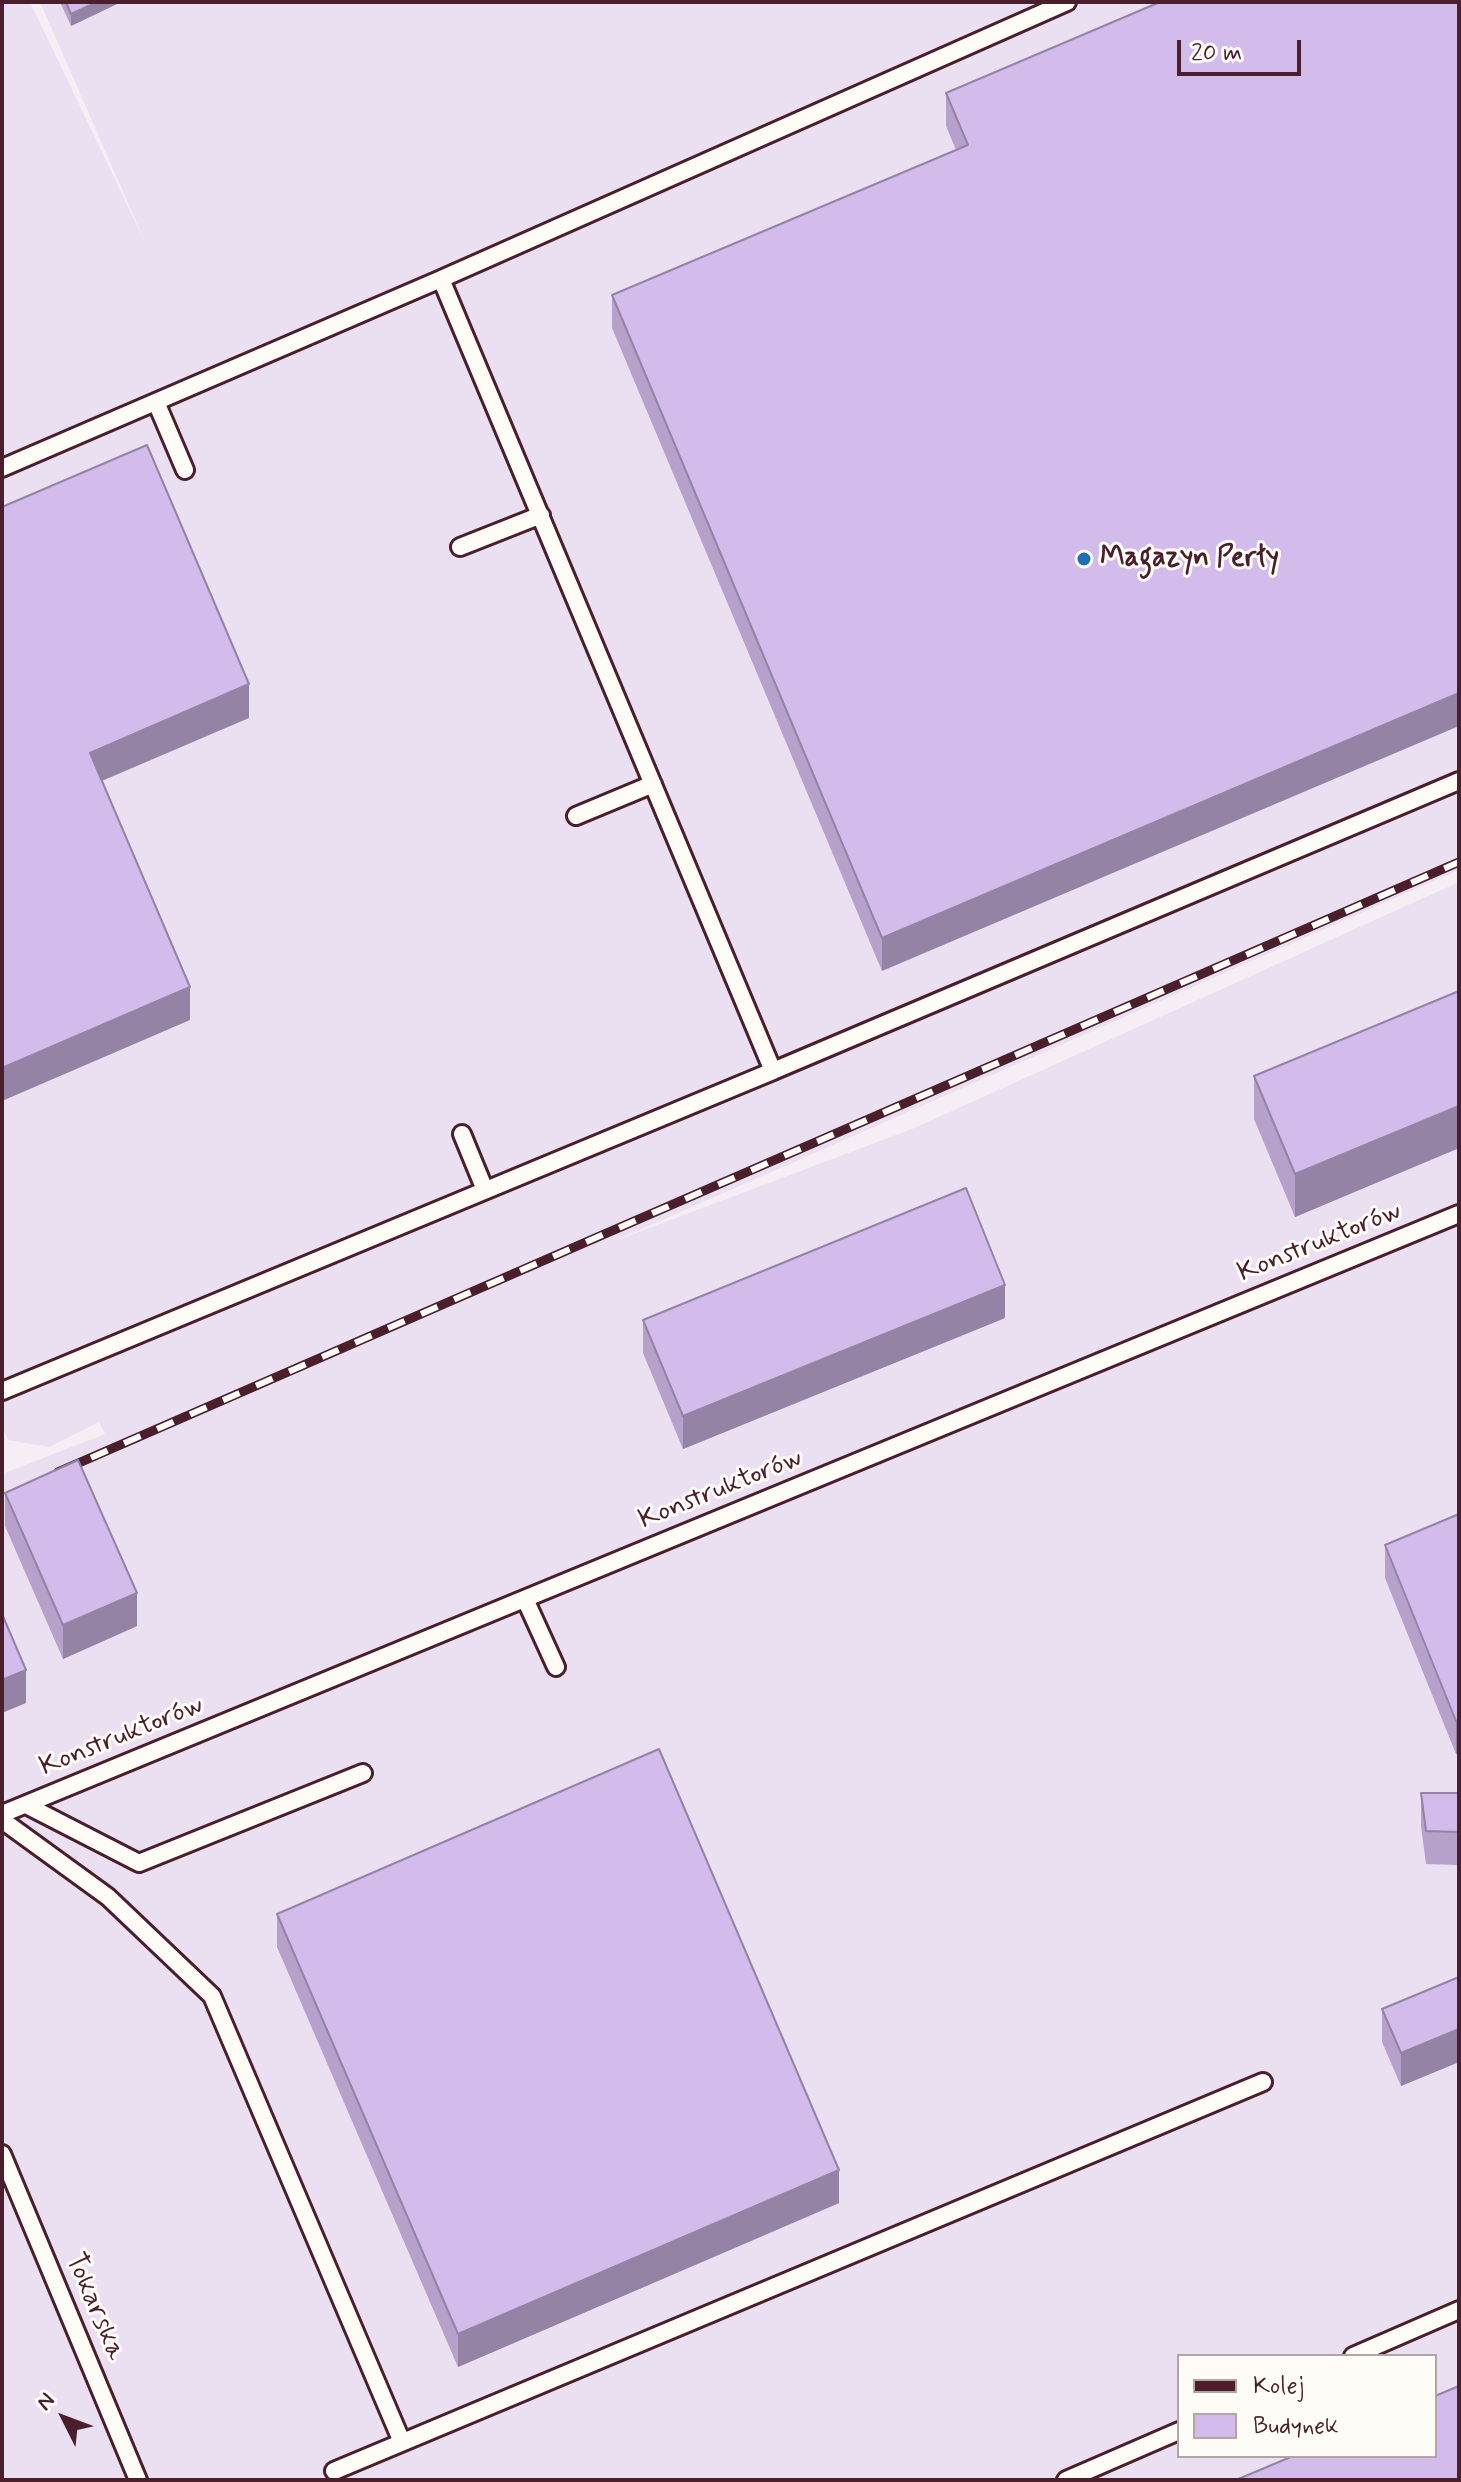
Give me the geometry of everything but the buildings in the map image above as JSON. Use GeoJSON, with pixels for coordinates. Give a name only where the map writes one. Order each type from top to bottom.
{"type":"FeatureCollection","features":[{"type":"Feature","properties":{"kind":"lane"},"geometry":{"type":"LineString","coordinates":[[2,468],[441,279],[1067,2]]}},
{"type":"Feature","properties":{"kind":"lane"},"geometry":{"type":"LineString","coordinates":[[441,279],[773,1071]]}},
{"type":"Feature","properties":{"kind":"lane"},"geometry":{"type":"LineString","coordinates":[[156,402],[185,470]]}},
{"type":"Feature","properties":{"kind":"lane"},"geometry":{"type":"LineString","coordinates":[[460,547],[541,515]]}},
{"type":"Feature","properties":{"kind":"lane"},"geometry":{"type":"LineString","coordinates":[[2,1391],[773,1071],[1459,781]]}},
{"type":"Feature","properties":{"kind":"lane"},"geometry":{"type":"LineString","coordinates":[[576,816],[653,784]]}},
{"type":"Feature","properties":{"kind":"lane"},"geometry":{"type":"LineString","coordinates":[[462,1134],[485,1190]]}},
{"type":"Feature","properties":{"kind":"lane","name":"Konstruktorów"},"geometry":{"type":"LineString","coordinates":[[2,1817],[1459,1214]]}},
{"type":"Feature","properties":{"kind":"lane"},"geometry":{"type":"LineString","coordinates":[[525,1599],[556,1667]]}},
{"type":"Feature","properties":{"kind":"lane"},"geometry":{"type":"LineString","coordinates":[[26,1805],[139,1863],[363,1773]]}},
{"type":"Feature","properties":{"kind":"lane"},"geometry":{"type":"LineString","coordinates":[[2,1817],[108,1897],[212,1996],[402,2442]]}},
{"type":"Feature","properties":{"kind":"lane"},"geometry":{"type":"LineString","coordinates":[[334,2471],[1263,2082]]}},
{"type":"Feature","properties":{"kind":"lane","name":"Tokarska"},"geometry":{"type":"LineString","coordinates":[[2,2154],[138,2480]]}},
{"type":"Feature","properties":{"kind":"lane"},"geometry":{"type":"LineString","coordinates":[[1358,2354],[1459,2310]]}},
{"type":"Feature","properties":{"kind":"lane"},"geometry":{"type":"LineString","coordinates":[[1066,2480],[1177,2432]]}},
{"type":"Feature","properties":{"kind":"shaded area"},"geometry":{"type":"Polygon","coordinates":[[[2,2],[30,2],[145,242],[40,2],[1459,2],[1459,870],[612,1242],[912,1129],[1459,882],[1459,2480],[2,2480],[2,1474],[105,1434],[99,1422],[49,1447],[8,1440],[2,1425],[2,2]]]}},
{"type":"Feature","properties":{"kind":"railway"},"geometry":{"type":"LineString","coordinates":[[58,1472],[1459,862]]}},
{"type":"Feature","properties":{"kind":"place","name":"Magazyn Perły"},"geometry":{"type":"Point","coordinates":[1084,559]}}]}
